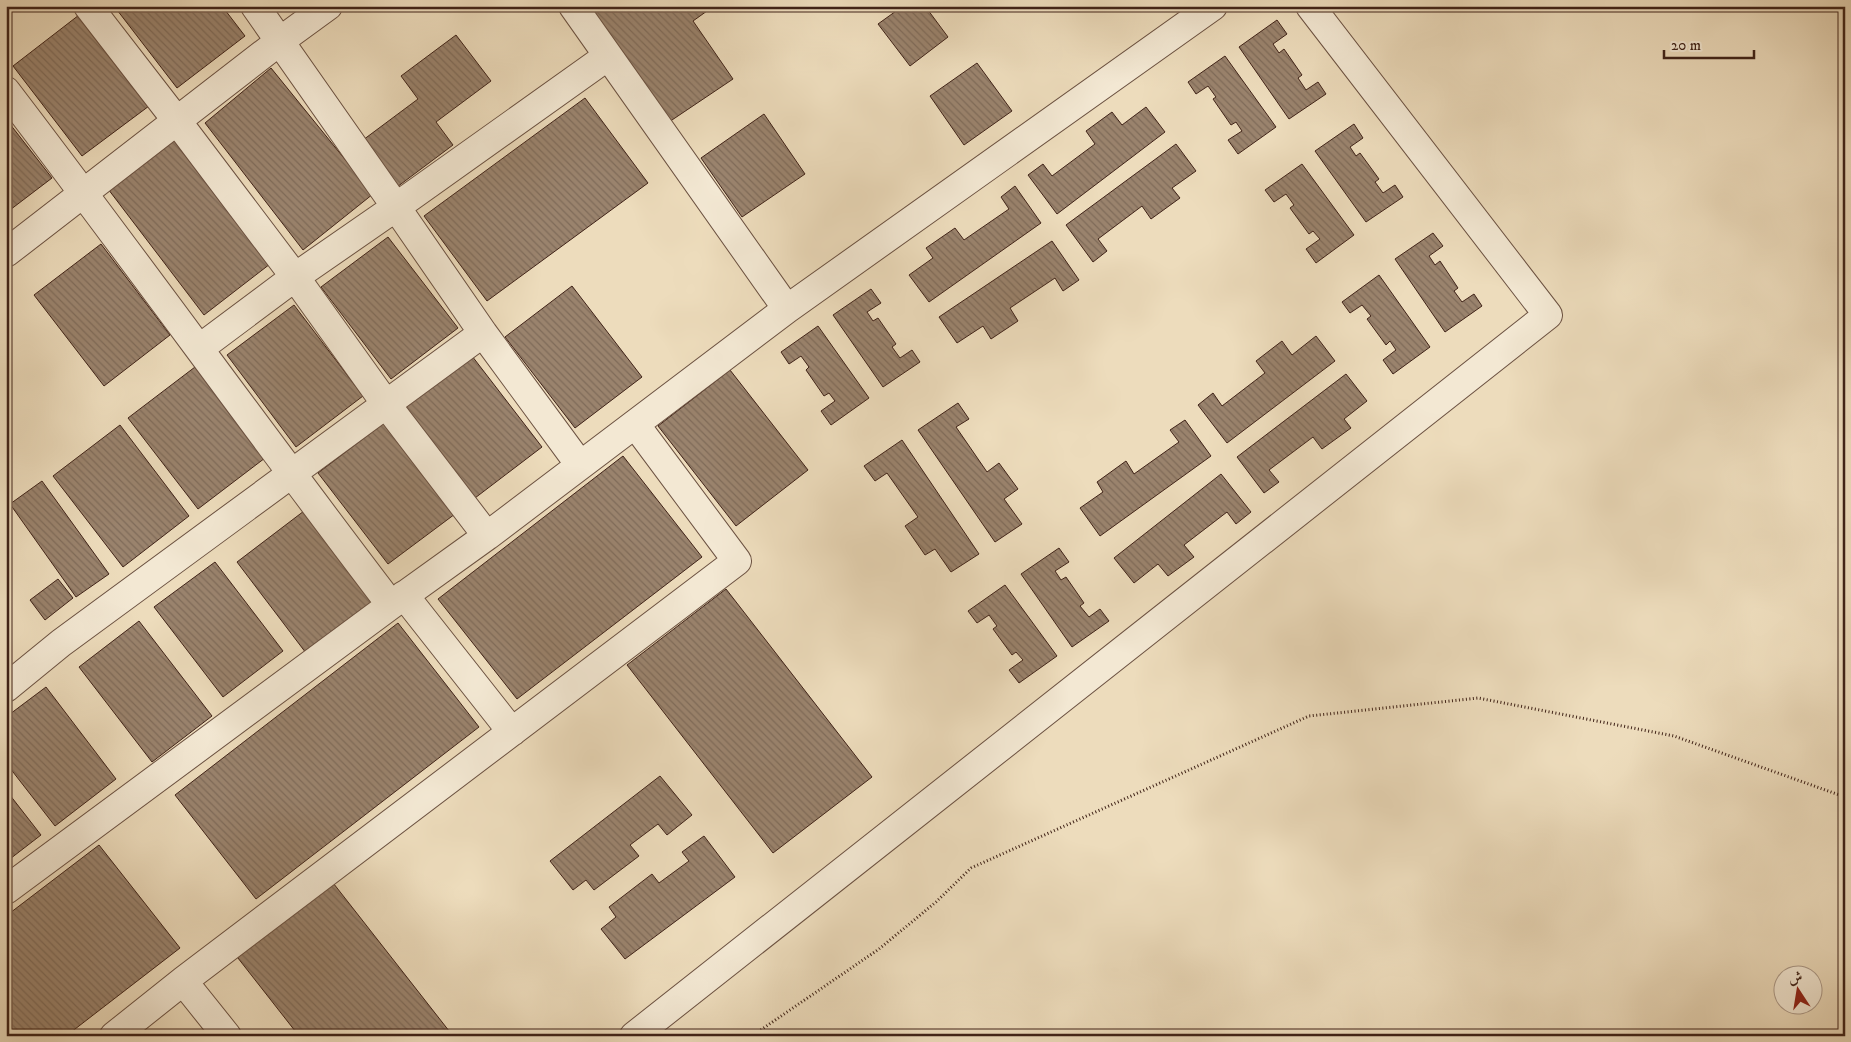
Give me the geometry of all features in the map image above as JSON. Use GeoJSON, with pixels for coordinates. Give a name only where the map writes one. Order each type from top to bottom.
{"type":"FeatureCollection","features":[{"type":"Feature","properties":{"kind":"street"},"geometry":{"type":"LineString","coordinates":[[88,6],[295,277],[386,404],[487,536]]}},
{"type":"Feature","properties":{"kind":"street"},"geometry":{"type":"LineString","coordinates":[[255,6],[483,333],[580,465]]}},
{"type":"Feature","properties":{"kind":"street"},"geometry":{"type":"LineString","coordinates":[[6,253],[328,6]]}},
{"type":"Feature","properties":{"kind":"street"},"geometry":{"type":"LineString","coordinates":[[572,6],[787,309]]}},
{"type":"Feature","properties":{"kind":"street"},"geometry":{"type":"LineString","coordinates":[[6,890],[487,536],[787,309],[1213,6]]}},
{"type":"Feature","properties":{"kind":"street"},"geometry":{"type":"LineString","coordinates":[[634,1036],[1548,315],[1310,6]]}},
{"type":"Feature","properties":{"kind":"street"},"geometry":{"type":"LineString","coordinates":[[200,348],[295,277],[608,56]]}},
{"type":"Feature","properties":{"kind":"street"},"geometry":{"type":"LineString","coordinates":[[6,90],[200,348],[291,474],[512,732]]}},
{"type":"Feature","properties":{"kind":"street"},"geometry":{"type":"LineString","coordinates":[[6,688],[61,643],[483,333]]}},
{"type":"Feature","properties":{"kind":"street"},"geometry":{"type":"LineString","coordinates":[[114,1036],[183,981],[737,561],[635,424]]}},
{"type":"Feature","properties":{"kind":"street"},"geometry":{"type":"LineString","coordinates":[[183,981],[227,1036]]}},
{"type":"Feature","properties":{"kind":"path"},"geometry":{"type":"LineString","coordinates":[[752,1036],[879,949],[936,902],[971,868],[1309,716],[1478,698],[1674,736],[1845,797]]}},
{"type":"Feature","properties":{"kind":"building"},"geometry":{"type":"Polygon","coordinates":[[[114,6],[222,6],[245,36],[177,88],[114,6]]]}},
{"type":"Feature","properties":{"kind":"building"},"geometry":{"type":"Polygon","coordinates":[[[602,6],[714,6],[693,21],[733,79],[669,122],[593,12],[602,6]]]}},
{"type":"Feature","properties":{"kind":"building"},"geometry":{"type":"Polygon","coordinates":[[[903,6],[925,6],[948,37],[910,66],[878,24],[903,6]]]}},
{"type":"Feature","properties":{"kind":"building"},"geometry":{"type":"Polygon","coordinates":[[[79,15],[149,106],[82,156],[13,66],[79,15]]]}},
{"type":"Feature","properties":{"kind":"building"},"geometry":{"type":"Polygon","coordinates":[[[1277,20],[1287,34],[1273,44],[1279,53],[1284,49],[1302,75],[1298,78],[1306,90],[1318,82],[1326,94],[1289,119],[1239,47],[1277,20]]]}},
{"type":"Feature","properties":{"kind":"building"},"geometry":{"type":"Polygon","coordinates":[[[456,35],[491,81],[436,122],[453,145],[397,187],[363,140],[418,99],[401,76],[456,35]]]}},
{"type":"Feature","properties":{"kind":"building"},"geometry":{"type":"Polygon","coordinates":[[[1225,56],[1276,127],[1238,154],[1228,140],[1242,131],[1236,122],[1231,125],[1213,99],[1216,97],[1208,86],[1196,94],[1188,82],[1225,56]]]}},
{"type":"Feature","properties":{"kind":"building"},"geometry":{"type":"Polygon","coordinates":[[[977,63],[1012,111],[964,145],[930,96],[977,63]]]}},
{"type":"Feature","properties":{"kind":"building"},"geometry":{"type":"Polygon","coordinates":[[[271,68],[373,194],[303,250],[205,123],[271,68]]]}},
{"type":"Feature","properties":{"kind":"building"},"geometry":{"type":"Polygon","coordinates":[[[585,98],[648,183],[487,301],[424,216],[585,98]]]}},
{"type":"Feature","properties":{"kind":"building"},"geometry":{"type":"Polygon","coordinates":[[[1146,107],[1165,132],[1057,214],[1028,175],[1043,164],[1052,176],[1095,144],[1086,131],[1112,112],[1122,125],[1146,107]]]}},
{"type":"Feature","properties":{"kind":"building"},"geometry":{"type":"Polygon","coordinates":[[[764,114],[805,174],[742,217],[701,158],[764,114]]]}},
{"type":"Feature","properties":{"kind":"building"},"geometry":{"type":"Polygon","coordinates":[[[6,119],[52,178],[6,213],[6,119]]]}},
{"type":"Feature","properties":{"kind":"building"},"geometry":{"type":"Polygon","coordinates":[[[1354,124],[1363,138],[1350,147],[1356,156],[1360,153],[1379,179],[1375,182],[1383,193],[1395,185],[1403,197],[1366,222],[1315,151],[1354,124]]]}},
{"type":"Feature","properties":{"kind":"building"},"geometry":{"type":"Polygon","coordinates":[[[171,134],[270,264],[204,315],[105,185],[171,134]]]}},
{"type":"Feature","properties":{"kind":"building"},"geometry":{"type":"Polygon","coordinates":[[[1176,144],[1196,171],[1172,188],[1180,198],[1151,219],[1142,206],[1098,239],[1107,251],[1093,262],[1066,225],[1176,144]]]}},
{"type":"Feature","properties":{"kind":"building"},"geometry":{"type":"Polygon","coordinates":[[[1302,164],[1354,235],[1316,263],[1306,249],[1320,239],[1313,231],[1309,234],[1290,208],[1294,205],[1286,194],[1274,202],[1265,190],[1302,164]]]}},
{"type":"Feature","properties":{"kind":"building"},"geometry":{"type":"Polygon","coordinates":[[[1015,186],[1041,223],[929,302],[909,275],[933,258],[926,248],[955,228],[964,240],[1009,209],[1001,197],[1015,186]]]}},
{"type":"Feature","properties":{"kind":"building"},"geometry":{"type":"Polygon","coordinates":[[[1433,233],[1443,246],[1429,256],[1435,265],[1440,261],[1458,288],[1454,291],[1462,302],[1474,294],[1482,306],[1445,332],[1395,259],[1433,233]]]}},
{"type":"Feature","properties":{"kind":"building"},"geometry":{"type":"Polygon","coordinates":[[[388,237],[458,328],[391,379],[321,287],[388,237]]]}},
{"type":"Feature","properties":{"kind":"building"},"geometry":{"type":"Polygon","coordinates":[[[1052,241],[1079,280],[1063,291],[1055,278],[1010,308],[1018,321],[991,339],[983,326],[957,343],[939,317],[1052,241]]]}},
{"type":"Feature","properties":{"kind":"building"},"geometry":{"type":"Polygon","coordinates":[[[101,244],[170,335],[104,386],[34,295],[101,244]]]}},
{"type":"Feature","properties":{"kind":"building"},"geometry":{"type":"Polygon","coordinates":[[[1379,275],[1430,347],[1393,374],[1383,360],[1396,350],[1390,341],[1386,345],[1367,319],[1371,316],[1362,305],[1350,313],[1342,302],[1379,275]]]}},
{"type":"Feature","properties":{"kind":"building"},"geometry":{"type":"Polygon","coordinates":[[[572,286],[642,377],[575,428],[505,337],[572,286]]]}},
{"type":"Feature","properties":{"kind":"building"},"geometry":{"type":"Polygon","coordinates":[[[871,289],[881,303],[867,312],[873,321],[878,318],[896,344],[892,347],[900,358],[912,350],[920,362],[883,387],[833,315],[871,289]]]}},
{"type":"Feature","properties":{"kind":"building"},"geometry":{"type":"Polygon","coordinates":[[[294,305],[363,396],[296,447],[227,355],[294,305]]]}},
{"type":"Feature","properties":{"kind":"building"},"geometry":{"type":"Polygon","coordinates":[[[818,326],[869,398],[831,425],[821,411],[835,401],[829,393],[824,396],[806,370],[809,367],[801,356],[789,364],[781,352],[818,326]]]}},
{"type":"Feature","properties":{"kind":"building"},"geometry":{"type":"Polygon","coordinates":[[[1316,336],[1335,361],[1227,443],[1198,405],[1213,393],[1222,406],[1265,373],[1256,361],[1282,341],[1292,355],[1316,336]]]}},
{"type":"Feature","properties":{"kind":"building"},"geometry":{"type":"Polygon","coordinates":[[[472,356],[542,447],[475,498],[405,407],[472,356]]]}},
{"type":"Feature","properties":{"kind":"building"},"geometry":{"type":"Polygon","coordinates":[[[195,367],[265,458],[198,509],[128,418],[195,367]]]}},
{"type":"Feature","properties":{"kind":"building"},"geometry":{"type":"Polygon","coordinates":[[[730,370],[808,470],[736,526],[658,426],[730,370]]]}},
{"type":"Feature","properties":{"kind":"building"},"geometry":{"type":"Polygon","coordinates":[[[1346,374],[1367,401],[1344,419],[1351,428],[1322,449],[1313,437],[1269,470],[1279,482],[1264,493],[1237,457],[1346,374]]]}},
{"type":"Feature","properties":{"kind":"building"},"geometry":{"type":"Polygon","coordinates":[[[958,403],[969,419],[956,427],[987,472],[999,463],[1018,489],[1004,499],[1022,524],[995,542],[918,430],[958,403]]]}},
{"type":"Feature","properties":{"kind":"building"},"geometry":{"type":"Polygon","coordinates":[[[1185,420],[1211,456],[1100,536],[1080,508],[1103,492],[1097,482],[1126,461],[1134,474],[1179,442],[1170,430],[1185,420]]]}},
{"type":"Feature","properties":{"kind":"building"},"geometry":{"type":"Polygon","coordinates":[[[385,422],[455,514],[388,564],[318,473],[385,422]]]}},
{"type":"Feature","properties":{"kind":"building"},"geometry":{"type":"Polygon","coordinates":[[[120,425],[189,516],[123,567],[53,476],[120,425]]]}},
{"type":"Feature","properties":{"kind":"building"},"geometry":{"type":"Polygon","coordinates":[[[902,440],[979,554],[951,572],[935,549],[925,555],[905,526],[918,517],[887,473],[875,481],[864,466],[902,440]]]}},
{"type":"Feature","properties":{"kind":"building"},"geometry":{"type":"Polygon","coordinates":[[[623,456],[702,557],[517,699],[438,599],[623,456]]]}},
{"type":"Feature","properties":{"kind":"building"},"geometry":{"type":"Polygon","coordinates":[[[1221,474],[1251,512],[1236,524],[1227,512],[1184,545],[1194,557],[1168,576],[1158,564],[1134,583],[1114,558],[1221,474]]]}},
{"type":"Feature","properties":{"kind":"building"},"geometry":{"type":"Polygon","coordinates":[[[42,481],[109,574],[76,597],[10,504],[42,481]]]}},
{"type":"Feature","properties":{"kind":"building"},"geometry":{"type":"Polygon","coordinates":[[[304,511],[373,602],[306,653],[237,562],[304,511]]]}},
{"type":"Feature","properties":{"kind":"building"},"geometry":{"type":"Polygon","coordinates":[[[1059,548],[1069,562],[1055,571],[1061,580],[1066,577],[1084,603],[1080,606],[1089,617],[1100,609],[1109,621],[1072,647],[1021,574],[1059,548]]]}},
{"type":"Feature","properties":{"kind":"building"},"geometry":{"type":"Polygon","coordinates":[[[215,562],[283,651],[223,697],[154,607],[215,562]]]}},
{"type":"Feature","properties":{"kind":"building"},"geometry":{"type":"Polygon","coordinates":[[[58,579],[73,598],[45,620],[30,600],[58,579]]]}},
{"type":"Feature","properties":{"kind":"building"},"geometry":{"type":"Polygon","coordinates":[[[1005,585],[1057,656],[1019,683],[1009,670],[1023,660],[1016,652],[1012,655],[993,629],[997,626],[989,615],[977,623],[968,611],[1005,585]]]}},
{"type":"Feature","properties":{"kind":"building"},"geometry":{"type":"Polygon","coordinates":[[[726,589],[872,777],[773,853],[627,665],[726,589]]]}},
{"type":"Feature","properties":{"kind":"building"},"geometry":{"type":"Polygon","coordinates":[[[139,621],[212,716],[152,762],[79,667],[139,621]]]}},
{"type":"Feature","properties":{"kind":"building"},"geometry":{"type":"Polygon","coordinates":[[[398,623],[479,727],[256,899],[175,795],[398,623]]]}},
{"type":"Feature","properties":{"kind":"building"},"geometry":{"type":"Polygon","coordinates":[[[46,687],[116,779],[55,826],[6,763],[6,717],[46,687]]]}},
{"type":"Feature","properties":{"kind":"building"},"geometry":{"type":"Polygon","coordinates":[[[660,776],[692,815],[667,835],[658,824],[630,845],[639,856],[594,890],[586,880],[573,890],[550,861],[660,776]]]}},
{"type":"Feature","properties":{"kind":"building"},"geometry":{"type":"Polygon","coordinates":[[[6,790],[41,835],[6,862],[6,790]]]}},
{"type":"Feature","properties":{"kind":"building"},"geometry":{"type":"Polygon","coordinates":[[[704,836],[735,877],[625,959],[601,929],[616,917],[609,907],[652,874],[659,883],[689,861],[682,852],[704,836]]]}},
{"type":"Feature","properties":{"kind":"building"},"geometry":{"type":"Polygon","coordinates":[[[99,845],[180,948],[66,1036],[10,1036],[6,1031],[6,916],[99,845]]]}},
{"type":"Feature","properties":{"kind":"building"},"geometry":{"type":"Polygon","coordinates":[[[330,879],[453,1036],[299,1036],[234,953],[330,879]]]}},
{"type":"Feature","properties":{"kind":"building"},"geometry":{"type":"Polygon","coordinates":[[[141,1024],[151,1036],[126,1036],[141,1024]]]}}]}
